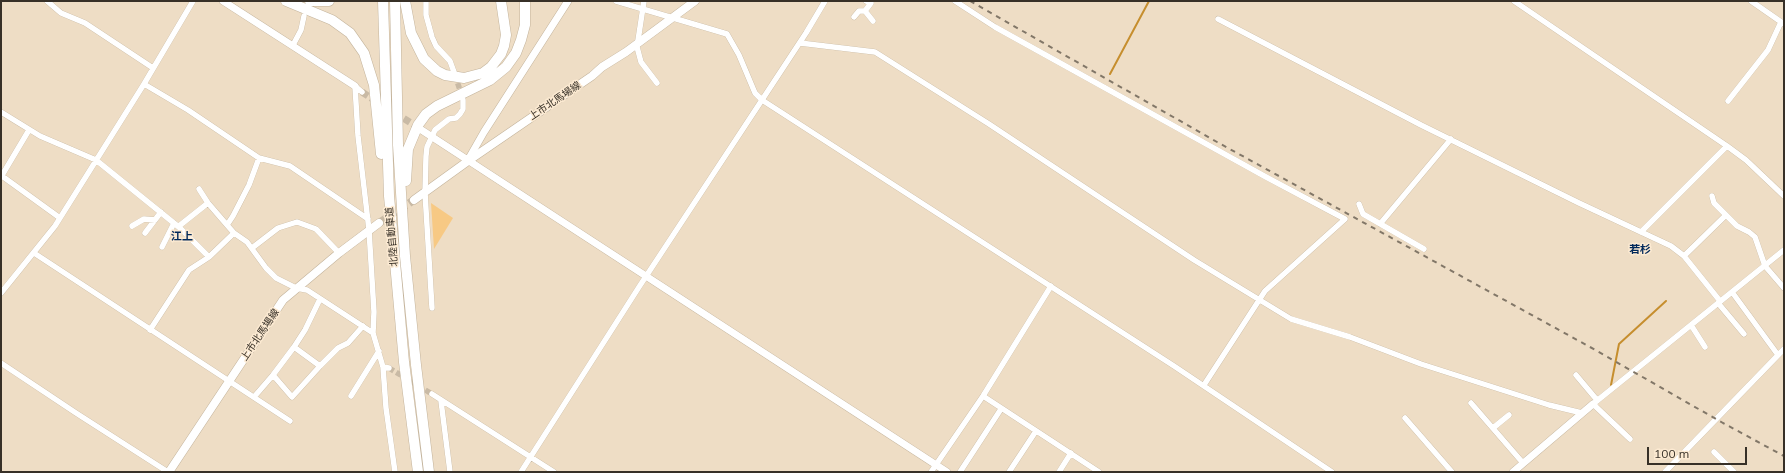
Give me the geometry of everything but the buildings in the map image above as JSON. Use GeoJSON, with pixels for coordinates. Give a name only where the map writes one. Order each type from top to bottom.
{"type":"FeatureCollection","features":[{"type":"Feature","properties":{"kind":"highway"},"geometry":{"type":"LineString","coordinates":[[286,1],[332,20],[350,33],[364,52],[374,85],[393,254]]}},
{"type":"Feature","properties":{"kind":"highway"},"geometry":{"type":"LineString","coordinates":[[310,1],[329,1]]}},
{"type":"Feature","properties":{"kind":"highway","name":"北陸自動車道"},"geometry":{"type":"LineString","coordinates":[[383,1],[388,181],[393,254],[404,362],[418,472]]}},
{"type":"Feature","properties":{"kind":"highway","name":"北陸自動車道"},"geometry":{"type":"LineString","coordinates":[[395,1],[398,145],[405,256],[410,312],[429,472]]}},
{"type":"Feature","properties":{"kind":"highway"},"geometry":{"type":"LineString","coordinates":[[405,1],[411,33],[424,59],[437,71],[444,75],[464,78],[483,73],[491,67],[501,54],[506,35],[501,1]]}},
{"type":"Feature","properties":{"kind":"highway"},"geometry":{"type":"LineString","coordinates":[[410,312],[406,183],[408,149],[414,132],[426,114],[437,106],[490,80],[506,67],[516,53],[521,40],[526,20],[525,1]]}},
{"type":"Feature","properties":{"kind":"main road","name":"上市北馬場線"},"geometry":{"type":"LineString","coordinates":[[414,200],[674,18],[695,1]]}},
{"type":"Feature","properties":{"kind":"main road","name":"上市北馬場線"},"geometry":{"type":"LineString","coordinates":[[169,472],[276,309],[296,288],[379,223]]}},
{"type":"Feature","properties":{"kind":"street"},"geometry":{"type":"LineString","coordinates":[[47,1],[61,13],[85,23],[153,68]]}},
{"type":"Feature","properties":{"kind":"street"},"geometry":{"type":"LineString","coordinates":[[1,293],[34,253],[60,218],[144,84],[192,1]]}},
{"type":"Feature","properties":{"kind":"street"},"geometry":{"type":"LineString","coordinates":[[223,1],[356,86],[362,92]]}},
{"type":"Feature","properties":{"kind":"street"},"geometry":{"type":"LineString","coordinates":[[468,161],[484,132],[568,1]]}},
{"type":"Feature","properties":{"kind":"street"},"geometry":{"type":"LineString","coordinates":[[616,1],[727,34],[739,55],[755,94],[762,100],[1204,385],[1332,472]]}},
{"type":"Feature","properties":{"kind":"street"},"geometry":{"type":"LineString","coordinates":[[644,1],[637,47],[641,62],[657,83]]}},
{"type":"Feature","properties":{"kind":"street"},"geometry":{"type":"LineString","coordinates":[[521,472],[646,277],[800,43],[825,1]]}},
{"type":"Feature","properties":{"kind":"street"},"geometry":{"type":"LineString","coordinates":[[956,1],[995,27],[1345,219],[1265,292],[1204,385]]}},
{"type":"Feature","properties":{"kind":"street"},"geometry":{"type":"LineString","coordinates":[[1514,1],[1727,146],[1746,160],[1784,196]]}},
{"type":"Feature","properties":{"kind":"street"},"geometry":{"type":"LineString","coordinates":[[1728,101],[1768,50],[1783,23],[1751,1]]}},
{"type":"Feature","properties":{"kind":"street"},"geometry":{"type":"LineString","coordinates":[[425,2],[426,15],[432,37],[436,46],[450,60],[454,72]]}},
{"type":"Feature","properties":{"kind":"street"},"geometry":{"type":"LineString","coordinates":[[865,11],[870,2]]}},
{"type":"Feature","properties":{"kind":"street"},"geometry":{"type":"LineString","coordinates":[[854,17],[859,11],[865,11]]}},
{"type":"Feature","properties":{"kind":"street"},"geometry":{"type":"LineString","coordinates":[[865,11],[873,21]]}},
{"type":"Feature","properties":{"kind":"street"},"geometry":{"type":"LineString","coordinates":[[293,45],[301,30],[304,16]]}},
{"type":"Feature","properties":{"kind":"street"},"geometry":{"type":"LineString","coordinates":[[1218,19],[1451,139],[1671,246],[1684,256],[1744,334]]}},
{"type":"Feature","properties":{"kind":"street"},"geometry":{"type":"LineString","coordinates":[[800,43],[875,52],[989,124],[1194,260],[1291,319],[1549,405],[1582,413]]}},
{"type":"Feature","properties":{"kind":"street"},"geometry":{"type":"LineString","coordinates":[[144,84],[188,110],[259,158],[290,166],[368,219]]}},
{"type":"Feature","properties":{"kind":"street"},"geometry":{"type":"LineString","coordinates":[[356,86],[358,136],[369,230],[374,312],[373,333],[386,367],[386,408],[395,472]]}},
{"type":"Feature","properties":{"kind":"street"},"geometry":{"type":"LineString","coordinates":[[432,308],[425,193],[426,156],[431,136],[435,130],[449,119],[456,118],[460,114],[463,109],[463,100]]}},
{"type":"Feature","properties":{"kind":"street"},"geometry":{"type":"LineString","coordinates":[[1,112],[40,136],[96,160],[161,212],[209,257]]}},
{"type":"Feature","properties":{"kind":"street"},"geometry":{"type":"LineString","coordinates":[[420,129],[947,472]]}},
{"type":"Feature","properties":{"kind":"street"},"geometry":{"type":"LineString","coordinates":[[29,130],[1,176],[60,218]]}},
{"type":"Feature","properties":{"kind":"street"},"geometry":{"type":"LineString","coordinates":[[1380,224],[1451,139]]}},
{"type":"Feature","properties":{"kind":"street"},"geometry":{"type":"LineString","coordinates":[[1641,232],[1727,146]]}},
{"type":"Feature","properties":{"kind":"street"},"geometry":{"type":"LineString","coordinates":[[227,225],[249,185],[259,158]]}},
{"type":"Feature","properties":{"kind":"street"},"geometry":{"type":"LineString","coordinates":[[199,189],[227,225],[234,233],[247,242],[266,268],[276,278],[296,288],[307,290],[373,333]]}},
{"type":"Feature","properties":{"kind":"street"},"geometry":{"type":"LineString","coordinates":[[1712,196],[1714,203],[1737,226],[1755,237],[1765,266],[1784,288]]}},
{"type":"Feature","properties":{"kind":"street"},"geometry":{"type":"LineString","coordinates":[[162,247],[176,225],[190,218],[208,202]]}},
{"type":"Feature","properties":{"kind":"street"},"geometry":{"type":"LineString","coordinates":[[1359,204],[1363,214],[1424,249]]}},
{"type":"Feature","properties":{"kind":"street"},"geometry":{"type":"LineString","coordinates":[[145,233],[161,212]]}},
{"type":"Feature","properties":{"kind":"street"},"geometry":{"type":"LineString","coordinates":[[1684,256],[1726,215]]}},
{"type":"Feature","properties":{"kind":"street"},"geometry":{"type":"LineString","coordinates":[[132,226],[144,219],[155,220]]}},
{"type":"Feature","properties":{"kind":"street"},"geometry":{"type":"LineString","coordinates":[[252,248],[278,228],[297,222],[316,229],[339,253]]}},
{"type":"Feature","properties":{"kind":"street"},"geometry":{"type":"LineString","coordinates":[[150,330],[188,270],[209,257],[234,233]]}},
{"type":"Feature","properties":{"kind":"street"},"geometry":{"type":"LineString","coordinates":[[1513,472],[1595,402],[1784,250]]}},
{"type":"Feature","properties":{"kind":"street"},"geometry":{"type":"LineString","coordinates":[[34,253],[290,421]]}},
{"type":"Feature","properties":{"kind":"street"},"geometry":{"type":"LineString","coordinates":[[931,472],[983,396],[1051,286]]}},
{"type":"Feature","properties":{"kind":"street"},"geometry":{"type":"LineString","coordinates":[[1732,292],[1778,355]]}},
{"type":"Feature","properties":{"kind":"street"},"geometry":{"type":"LineString","coordinates":[[254,397],[294,347],[305,330],[320,299]]}},
{"type":"Feature","properties":{"kind":"street"},"geometry":{"type":"LineString","coordinates":[[1691,325],[1705,347]]}},
{"type":"Feature","properties":{"kind":"street"},"geometry":{"type":"LineString","coordinates":[[273,375],[292,397],[338,348],[348,343],[364,326]]}},
{"type":"Feature","properties":{"kind":"street"},"geometry":{"type":"LineString","coordinates":[[294,347],[320,366]]}},
{"type":"Feature","properties":{"kind":"street"},"geometry":{"type":"LineString","coordinates":[[1665,472],[1784,349]]}},
{"type":"Feature","properties":{"kind":"street"},"geometry":{"type":"LineString","coordinates":[[350,396],[379,350]]}},
{"type":"Feature","properties":{"kind":"street"},"geometry":{"type":"LineString","coordinates":[[1,363],[169,472]]}},
{"type":"Feature","properties":{"kind":"street"},"geometry":{"type":"LineString","coordinates":[[1576,375],[1595,402],[1630,439]]}},
{"type":"Feature","properties":{"kind":"street"},"geometry":{"type":"LineString","coordinates":[[432,394],[554,472]]}},
{"type":"Feature","properties":{"kind":"street"},"geometry":{"type":"LineString","coordinates":[[983,396],[1099,472]]}},
{"type":"Feature","properties":{"kind":"street"},"geometry":{"type":"LineString","coordinates":[[441,401],[450,472]]}},
{"type":"Feature","properties":{"kind":"street"},"geometry":{"type":"LineString","coordinates":[[1471,403],[1523,463]]}},
{"type":"Feature","properties":{"kind":"street"},"geometry":{"type":"LineString","coordinates":[[960,472],[1001,409]]}},
{"type":"Feature","properties":{"kind":"street"},"geometry":{"type":"LineString","coordinates":[[1492,428],[1509,415]]}},
{"type":"Feature","properties":{"kind":"street"},"geometry":{"type":"LineString","coordinates":[[1405,418],[1452,472]]}},
{"type":"Feature","properties":{"kind":"street"},"geometry":{"type":"LineString","coordinates":[[1009,472],[1036,431]]}},
{"type":"Feature","properties":{"kind":"street"},"geometry":{"type":"LineString","coordinates":[[1714,452],[1734,472]]}},
{"type":"Feature","properties":{"kind":"street"},"geometry":{"type":"LineString","coordinates":[[1059,472],[1071,453]]}},
{"type":"Feature","properties":{"kind":"shaded area"},"geometry":{"type":"Polygon","coordinates":[[[431,203],[453,218],[434,249],[431,203]]]}},
{"type":"Feature","properties":{"kind":"waterway"},"geometry":{"type":"LineString","coordinates":[[1110,74],[1149,1]]}},
{"type":"Feature","properties":{"kind":"waterway"},"geometry":{"type":"LineString","coordinates":[[1611,385],[1619,344],[1666,301]]}},
{"type":"Feature","properties":{"kind":"tunnel"},"geometry":{"type":"LineString","coordinates":[[455,75],[462,96]]}},
{"type":"Feature","properties":{"kind":"tunnel"},"geometry":{"type":"LineString","coordinates":[[362,92],[377,102]]}},
{"type":"Feature","properties":{"kind":"tunnel"},"geometry":{"type":"LineString","coordinates":[[395,113],[419,128]]}},
{"type":"Feature","properties":{"kind":"tunnel"},"geometry":{"type":"LineString","coordinates":[[379,223],[414,200]]}},
{"type":"Feature","properties":{"kind":"tunnel"},"geometry":{"type":"LineString","coordinates":[[389,368],[432,394]]}},
{"type":"Feature","properties":{"kind":"railway"},"geometry":{"type":"LineString","coordinates":[[970,1],[1217,142],[1590,347],[1784,456]]}},
{"type":"Feature","properties":{"kind":"district","name":"江上"},"geometry":{"type":"Point","coordinates":[182,237]}},
{"type":"Feature","properties":{"kind":"district","name":"若杉"},"geometry":{"type":"Point","coordinates":[1640,250]}}]}
